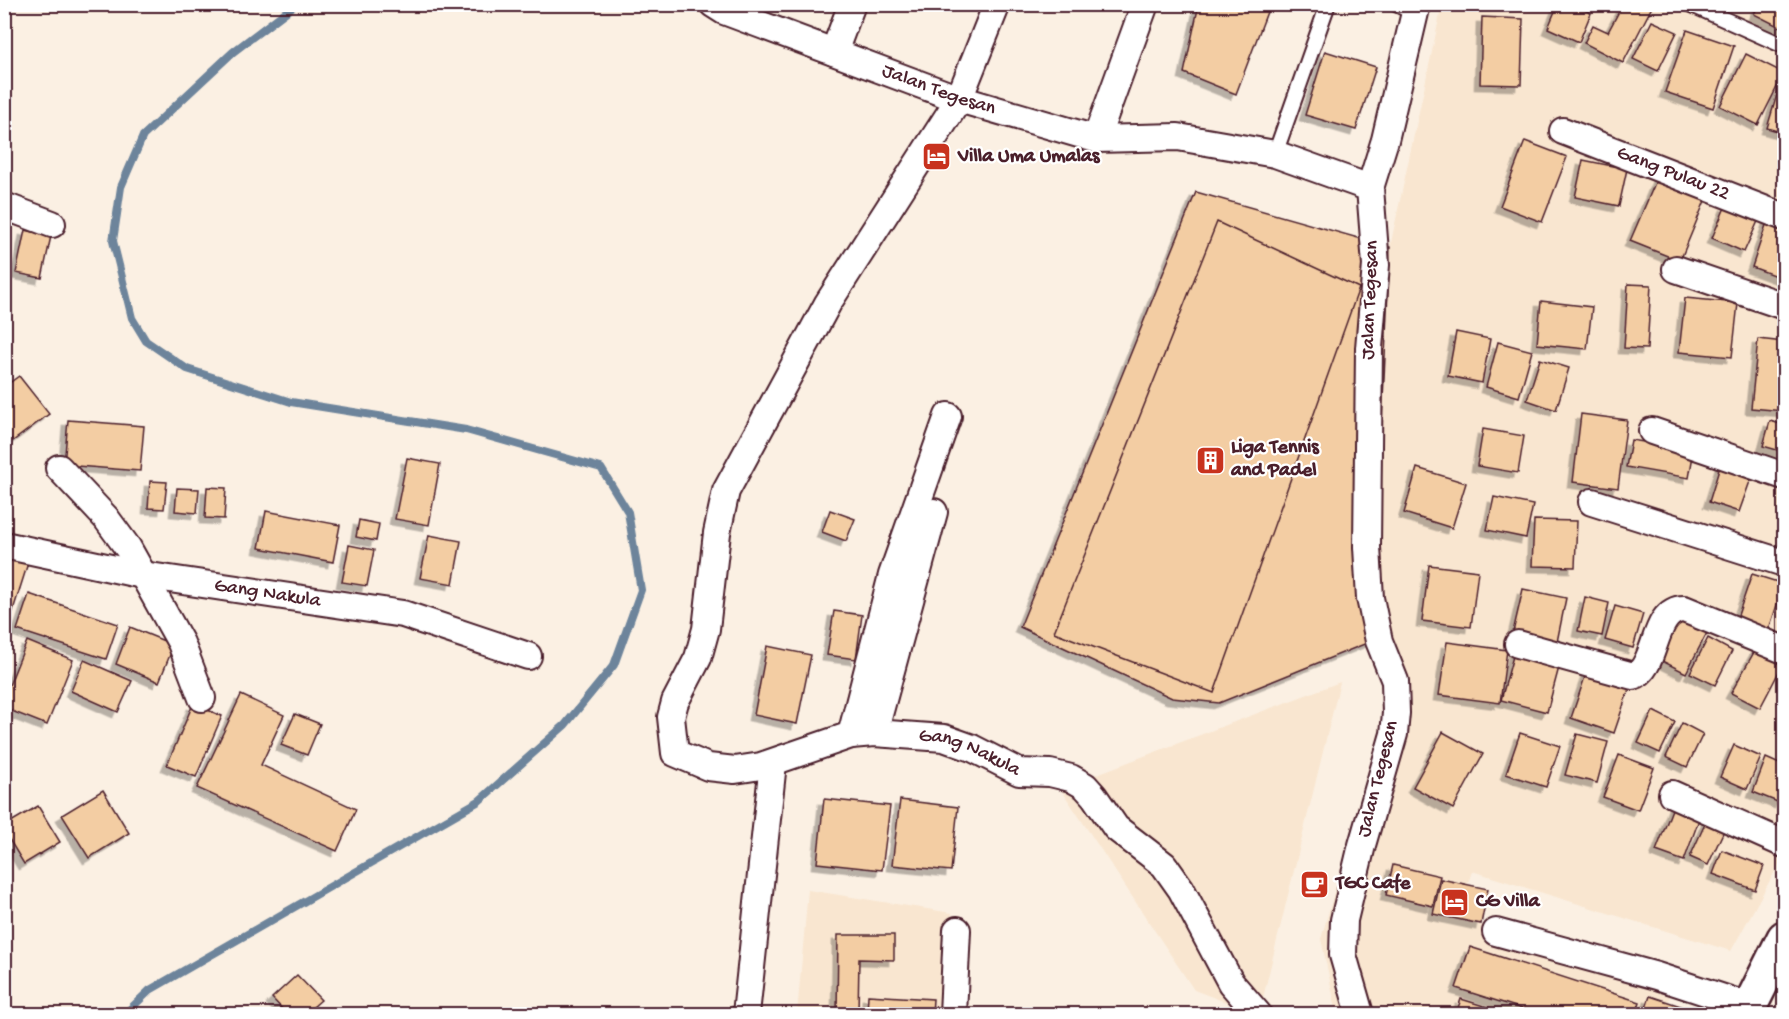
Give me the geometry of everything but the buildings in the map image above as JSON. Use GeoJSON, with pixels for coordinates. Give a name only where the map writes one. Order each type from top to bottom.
{"type":"FeatureCollection","features":[{"type":"Feature","properties":{"kind":"street","name":"Jalan Tegesan"},"geometry":{"type":"LineString","coordinates":[[713,4],[724,11],[959,99],[1096,139],[1178,137],[1275,154],[1370,188],[1376,265],[1369,348],[1367,547],[1370,598],[1379,641],[1395,681],[1396,713],[1394,734],[1362,845],[1344,921],[1343,955],[1360,1014]]}},
{"type":"Feature","properties":{"kind":"street"},"geometry":{"type":"LineString","coordinates":[[834,52],[852,4]]}},
{"type":"Feature","properties":{"kind":"street"},"geometry":{"type":"LineString","coordinates":[[959,99],[997,4]]}},
{"type":"Feature","properties":{"kind":"street"},"geometry":{"type":"LineString","coordinates":[[1096,139],[1145,4]]}},
{"type":"Feature","properties":{"kind":"street"},"geometry":{"type":"LineString","coordinates":[[1370,188],[1385,140],[1410,8]]}},
{"type":"Feature","properties":{"kind":"street","name":"Gang Nakula"},"geometry":{"type":"LineString","coordinates":[[959,99],[828,303],[726,491],[717,533],[706,629],[698,658],[675,702],[670,717],[675,753],[708,767],[735,770],[773,763],[862,734],[944,738],[972,748],[1019,772],[1050,773],[1071,778],[1085,786],[1116,828],[1164,865],[1181,889],[1231,983],[1258,1014]]}},
{"type":"Feature","properties":{"kind":"street","name":"Gang Pulau 22"},"geometry":{"type":"LineString","coordinates":[[1563,131],[1785,216]]}},
{"type":"Feature","properties":{"kind":"street"},"geometry":{"type":"LineString","coordinates":[[4,206],[52,224]]}},
{"type":"Feature","properties":{"kind":"street"},"geometry":{"type":"LineString","coordinates":[[1676,269],[1785,306]]}},
{"type":"Feature","properties":{"kind":"street"},"geometry":{"type":"LineString","coordinates":[[862,734],[892,575],[948,416]]}},
{"type":"Feature","properties":{"kind":"street"},"geometry":{"type":"LineString","coordinates":[[1652,431],[1785,476]]}},
{"type":"Feature","properties":{"kind":"street"},"geometry":{"type":"LineString","coordinates":[[59,468],[106,519],[128,548],[181,643],[202,698]]}},
{"type":"Feature","properties":{"kind":"street"},"geometry":{"type":"LineString","coordinates":[[1592,502],[1785,563]]}},
{"type":"Feature","properties":{"kind":"street"},"geometry":{"type":"LineString","coordinates":[[862,734],[934,512]]}},
{"type":"Feature","properties":{"kind":"street","name":"Gang Nakula"},"geometry":{"type":"LineString","coordinates":[[4,545],[143,575],[403,614],[528,656]]}},
{"type":"Feature","properties":{"kind":"street"},"geometry":{"type":"LineString","coordinates":[[1518,644],[1633,676],[1638,675],[1644,667],[1667,616],[1678,609],[1684,609],[1785,650]]}},
{"type":"Feature","properties":{"kind":"street"},"geometry":{"type":"LineString","coordinates":[[746,1014],[773,763]]}},
{"type":"Feature","properties":{"kind":"street"},"geometry":{"type":"LineString","coordinates":[[1672,794],[1785,844]]}},
{"type":"Feature","properties":{"kind":"street"},"geometry":{"type":"LineString","coordinates":[[953,1014],[957,930]]}},
{"type":"Feature","properties":{"kind":"street"},"geometry":{"type":"LineString","coordinates":[[1496,933],[1657,976],[1747,1010],[1785,938]]}},
{"type":"Feature","properties":{"kind":"lane"},"geometry":{"type":"LineString","coordinates":[[1275,154],[1328,4]]}},
{"type":"Feature","properties":{"kind":"lane"},"geometry":{"type":"LineString","coordinates":[[1690,4],[1785,46]]}},
{"type":"Feature","properties":{"kind":"shaded area"},"geometry":{"type":"Polygon","coordinates":[[[1442,5],[1784,5],[1784,855],[1731,951],[1472,871],[1457,918],[1675,982],[1664,1014],[1356,1014],[1336,1009],[1321,939],[1388,701],[1372,641],[1390,247],[1442,5]]]}},
{"type":"Feature","properties":{"kind":"shaded area"},"geometry":{"type":"Polygon","coordinates":[[[1340,682],[1259,1014],[1257,1014],[1194,990],[1060,788],[1340,682]]]}},
{"type":"Feature","properties":{"kind":"shaded area"},"geometry":{"type":"Polygon","coordinates":[[[808,890],[952,913],[939,1014],[797,1014],[808,890]]]}},
{"type":"Feature","properties":{"kind":"waterway"},"geometry":{"type":"LineString","coordinates":[[125,1014],[150,990],[479,801],[565,725],[614,665],[641,590],[628,512],[601,468],[466,430],[291,402],[187,369],[146,341],[132,318],[113,241],[121,187],[143,136],[233,52],[296,4]]}},
{"type":"Feature","properties":{"kind":"place","name":"Villa Uma Umalas"},"geometry":{"type":"Point","coordinates":[937,157]}},
{"type":"Feature","properties":{"kind":"place","name":"Liga Tennis and Padel"},"geometry":{"type":"Point","coordinates":[1210,460]}},
{"type":"Feature","properties":{"kind":"place","name":"TGC Cafe"},"geometry":{"type":"Point","coordinates":[1315,884]}},
{"type":"Feature","properties":{"kind":"place","name":"CG Villa"},"geometry":{"type":"Point","coordinates":[1455,902]}}]}
